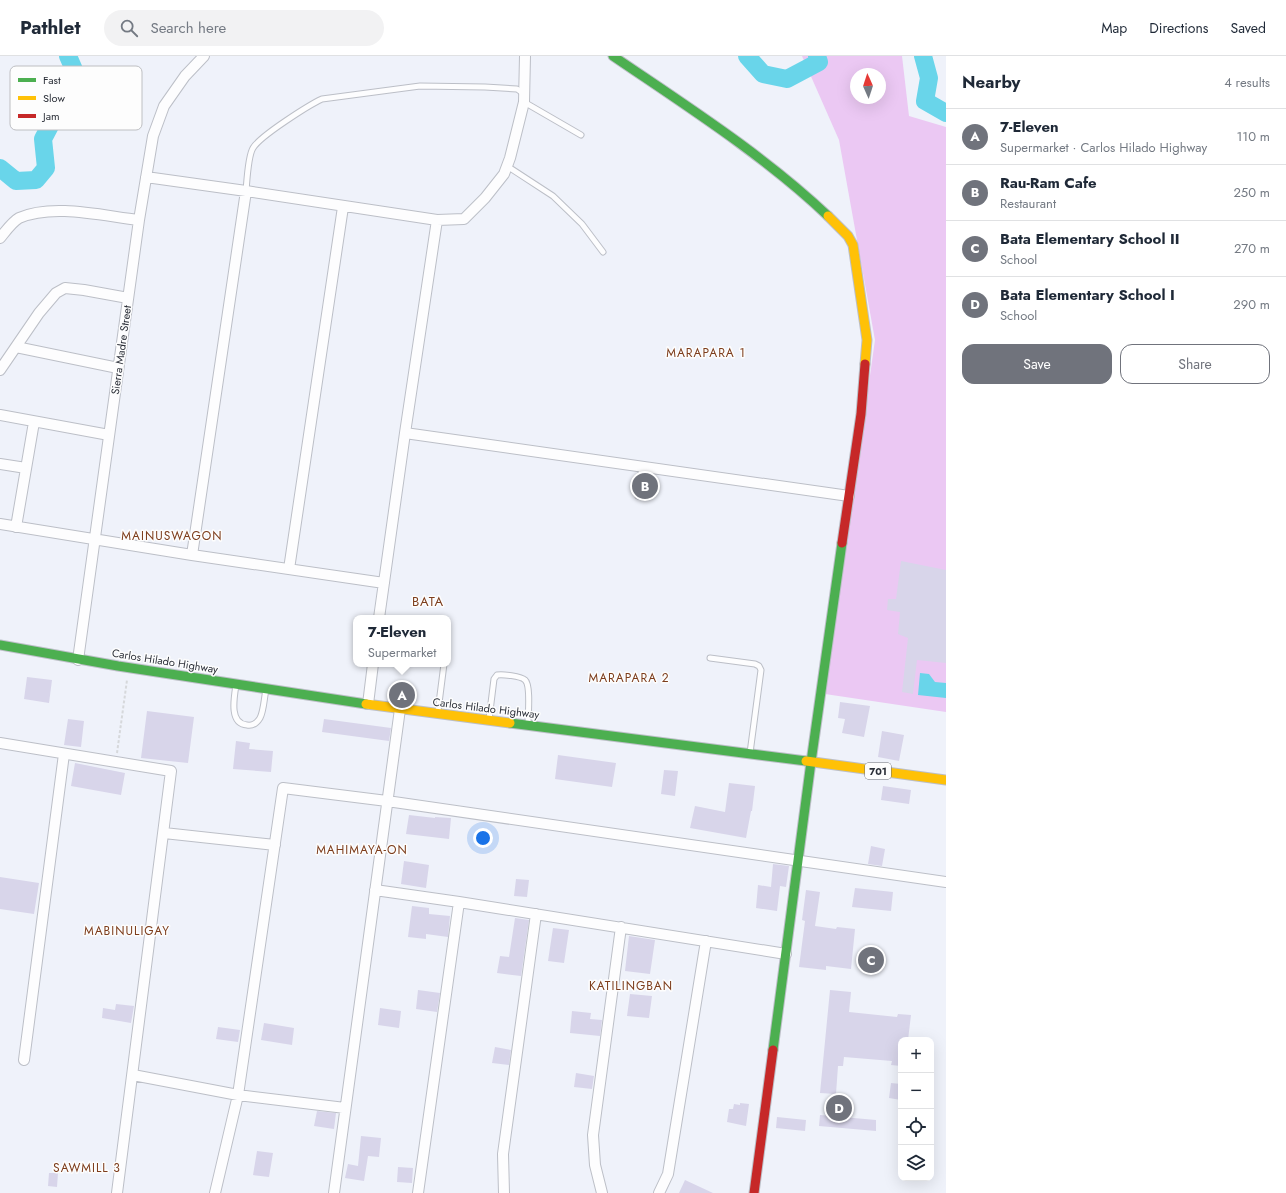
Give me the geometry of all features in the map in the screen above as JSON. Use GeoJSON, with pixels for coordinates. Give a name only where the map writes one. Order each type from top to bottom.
{"type":"FeatureCollection","features":[{"type":"Feature","properties":{"kind":"street","name":"Sierra Madre Street"},"geometry":{"type":"LineString","coordinates":[[78,660],[139,220],[153,136],[164,106],[185,76],[204,56]]}},
{"type":"Feature","properties":{"kind":"street"},"geometry":{"type":"LineString","coordinates":[[146,177],[437,220],[464,219],[485,198],[504,174],[507,166],[525,98],[525,56]]}},
{"type":"Feature","properties":{"kind":"street"},"geometry":{"type":"LineString","coordinates":[[613,56],[726,135],[800,190],[850,239],[853,245],[867,340],[861,414],[811,762],[754,1193]]}},
{"type":"Feature","properties":{"kind":"street"},"geometry":{"type":"LineString","coordinates":[[192,555],[246,191]]}},
{"type":"Feature","properties":{"kind":"street"},"geometry":{"type":"LineString","coordinates":[[289,570],[343,207]]}},
{"type":"Feature","properties":{"kind":"street"},"geometry":{"type":"LineString","coordinates":[[0,238],[18,219],[36,213],[61,210],[139,220]]}},
{"type":"Feature","properties":{"kind":"street"},"geometry":{"type":"LineString","coordinates":[[379,615],[437,220]]}},
{"type":"Feature","properties":{"kind":"street"},"geometry":{"type":"LineString","coordinates":[[0,370],[56,293],[65,288],[128,298]]}},
{"type":"Feature","properties":{"kind":"street"},"geometry":{"type":"LineString","coordinates":[[16,347],[118,368]]}},
{"type":"Feature","properties":{"kind":"street"},"geometry":{"type":"LineString","coordinates":[[0,416],[109,435]]}},
{"type":"Feature","properties":{"kind":"street"},"geometry":{"type":"LineString","coordinates":[[16,527],[34,422]]}},
{"type":"Feature","properties":{"kind":"street"},"geometry":{"type":"LineString","coordinates":[[405,433],[849,496]]}},
{"type":"Feature","properties":{"kind":"street"},"geometry":{"type":"LineString","coordinates":[[0,464],[26,468]]}},
{"type":"Feature","properties":{"kind":"street"},"geometry":{"type":"LineString","coordinates":[[0,524],[289,570],[384,583]]}},
{"type":"Feature","properties":{"kind":"street","name":"Carlos Hilado Highway"},"geometry":{"type":"LineString","coordinates":[[0,645],[78,660],[400,709],[946,780]]}},
{"type":"Feature","properties":{"kind":"street"},"geometry":{"type":"LineString","coordinates":[[368,704],[373,667]]}},
{"type":"Feature","properties":{"kind":"street"},"geometry":{"type":"LineString","coordinates":[[334,1193],[400,709]]}},
{"type":"Feature","properties":{"kind":"street"},"geometry":{"type":"LineString","coordinates":[[0,743],[171,771],[117,1193]]}},
{"type":"Feature","properties":{"kind":"street"},"geometry":{"type":"LineString","coordinates":[[24,1060],[64,754]]}},
{"type":"Feature","properties":{"kind":"street"},"geometry":{"type":"LineString","coordinates":[[215,1193],[238,1094],[283,788],[387,801],[946,882]]}},
{"type":"Feature","properties":{"kind":"street"},"geometry":{"type":"LineString","coordinates":[[164,833],[275,845]]}},
{"type":"Feature","properties":{"kind":"street"},"geometry":{"type":"LineString","coordinates":[[375,890],[786,954]]}},
{"type":"Feature","properties":{"kind":"street"},"geometry":{"type":"LineString","coordinates":[[418,1193],[458,902]]}},
{"type":"Feature","properties":{"kind":"street"},"geometry":{"type":"LineString","coordinates":[[504,1193],[503,1154],[536,914]]}},
{"type":"Feature","properties":{"kind":"street"},"geometry":{"type":"LineString","coordinates":[[602,1193],[595,1165],[593,1135],[621,928]]}},
{"type":"Feature","properties":{"kind":"street"},"geometry":{"type":"LineString","coordinates":[[659,1193],[668,1174],[706,941]]}},
{"type":"Feature","properties":{"kind":"street"},"geometry":{"type":"LineString","coordinates":[[133,1075],[238,1094],[345,1108]]}},
{"type":"Feature","properties":{"kind":"lane"},"geometry":{"type":"LineString","coordinates":[[246,191],[253,148],[263,138],[291,117],[322,99],[420,86],[517,89],[525,98],[581,136]]}},
{"type":"Feature","properties":{"kind":"lane"},"geometry":{"type":"LineString","coordinates":[[507,166],[553,196],[582,224],[603,252]]}},
{"type":"Feature","properties":{"kind":"lane"},"geometry":{"type":"LineString","coordinates":[[638,496],[642,467]]}},
{"type":"Feature","properties":{"kind":"lane"},"geometry":{"type":"LineString","coordinates":[[710,658],[755,664],[759,666],[761,670],[750,754]]}},
{"type":"Feature","properties":{"kind":"lane"},"geometry":{"type":"LineString","coordinates":[[438,714],[444,667]]}},
{"type":"Feature","properties":{"kind":"lane"},"geometry":{"type":"LineString","coordinates":[[488,721],[494,679],[497,675],[502,674],[523,678],[527,683],[529,705],[528,726]]}},
{"type":"Feature","properties":{"kind":"lane"},"geometry":{"type":"LineString","coordinates":[[236,684],[234,702],[235,715],[241,724],[246,725],[252,725],[259,719],[262,713],[266,689]]}},
{"type":"Feature","properties":{"kind":"path"},"geometry":{"type":"LineString","coordinates":[[116,762],[129,668]]}},
{"type":"Feature","properties":{"kind":"shaded area"},"geometry":{"type":"Polygon","coordinates":[[[802,56],[902,56],[909,116],[946,127],[946,712],[825,694],[875,340],[839,140],[802,56]]]}},
{"type":"Feature","properties":{"kind":"water"},"geometry":{"type":"Polygon","coordinates":[[[920,673],[929,674],[935,682],[946,683],[946,698],[918,695],[920,673]]]}},
{"type":"Feature","properties":{"kind":"building"},"geometry":{"type":"Polygon","coordinates":[[[901,561],[946,570],[946,663],[917,660],[913,694],[902,692],[908,638],[898,634],[900,612],[887,610],[888,599],[896,599],[901,561]]]}},
{"type":"Feature","properties":{"kind":"building"},"geometry":{"type":"Polygon","coordinates":[[[27,677],[52,680],[49,703],[24,699],[27,677]]]}},
{"type":"Feature","properties":{"kind":"building"},"geometry":{"type":"Polygon","coordinates":[[[840,702],[870,706],[864,737],[842,733],[845,719],[838,718],[840,702]]]}},
{"type":"Feature","properties":{"kind":"building"},"geometry":{"type":"Polygon","coordinates":[[[147,711],[194,717],[188,763],[141,758],[147,711]]]}},
{"type":"Feature","properties":{"kind":"building"},"geometry":{"type":"Polygon","coordinates":[[[68,719],[84,721],[81,747],[64,745],[68,719]]]}},
{"type":"Feature","properties":{"kind":"building"},"geometry":{"type":"Polygon","coordinates":[[[324,719],[391,728],[389,741],[322,732],[324,719]]]}},
{"type":"Feature","properties":{"kind":"building"},"geometry":{"type":"Polygon","coordinates":[[[882,731],[904,735],[899,761],[878,757],[882,731]]]}},
{"type":"Feature","properties":{"kind":"building"},"geometry":{"type":"Polygon","coordinates":[[[236,741],[250,743],[249,749],[273,751],[271,772],[233,769],[236,741]]]}},
{"type":"Feature","properties":{"kind":"building"},"geometry":{"type":"Polygon","coordinates":[[[558,755],[616,763],[612,787],[555,779],[558,755]]]}},
{"type":"Feature","properties":{"kind":"building"},"geometry":{"type":"Polygon","coordinates":[[[75,763],[125,773],[121,795],[71,786],[75,763]]]}},
{"type":"Feature","properties":{"kind":"building"},"geometry":{"type":"Polygon","coordinates":[[[664,770],[678,771],[675,796],[661,794],[664,770]]]}},
{"type":"Feature","properties":{"kind":"building"},"geometry":{"type":"Polygon","coordinates":[[[729,783],[755,786],[752,811],[746,838],[690,828],[695,806],[725,812],[729,783]]]}},
{"type":"Feature","properties":{"kind":"building"},"geometry":{"type":"Polygon","coordinates":[[[883,786],[911,790],[909,804],[881,800],[883,786]]]}},
{"type":"Feature","properties":{"kind":"building"},"geometry":{"type":"Polygon","coordinates":[[[409,815],[451,818],[449,839],[406,834],[409,815]]]}},
{"type":"Feature","properties":{"kind":"building"},"geometry":{"type":"Polygon","coordinates":[[[871,846],[885,849],[882,866],[868,864],[871,846]]]}},
{"type":"Feature","properties":{"kind":"building"},"geometry":{"type":"Polygon","coordinates":[[[404,861],[429,865],[426,888],[401,884],[404,861]]]}},
{"type":"Feature","properties":{"kind":"building"},"geometry":{"type":"Polygon","coordinates":[[[773,864],[789,866],[786,887],[780,886],[777,911],[756,908],[758,885],[771,887],[773,864]]]}},
{"type":"Feature","properties":{"kind":"building"},"geometry":{"type":"Polygon","coordinates":[[[0,877],[39,883],[34,914],[0,909],[0,877]]]}},
{"type":"Feature","properties":{"kind":"building"},"geometry":{"type":"Polygon","coordinates":[[[516,879],[529,880],[527,897],[514,896],[516,879]]]}},
{"type":"Feature","properties":{"kind":"building"},"geometry":{"type":"Polygon","coordinates":[[[855,888],[893,892],[891,911],[852,907],[855,888]]]}},
{"type":"Feature","properties":{"kind":"building"},"geometry":{"type":"Polygon","coordinates":[[[806,890],[820,892],[815,926],[836,929],[837,927],[855,929],[851,969],[826,966],[826,970],[799,967],[805,921],[802,920],[806,890]]]}},
{"type":"Feature","properties":{"kind":"building"},"geometry":{"type":"Polygon","coordinates":[[[412,906],[429,908],[429,914],[450,916],[448,937],[426,934],[426,939],[408,937],[412,906]]]}},
{"type":"Feature","properties":{"kind":"building"},"geometry":{"type":"Polygon","coordinates":[[[515,918],[529,920],[521,976],[497,973],[500,956],[509,957],[515,918]]]}},
{"type":"Feature","properties":{"kind":"building"},"geometry":{"type":"Polygon","coordinates":[[[553,928],[569,930],[564,963],[548,961],[553,928]]]}},
{"type":"Feature","properties":{"kind":"building"},"geometry":{"type":"Polygon","coordinates":[[[629,936],[655,940],[650,974],[625,971],[629,936]]]}},
{"type":"Feature","properties":{"kind":"building"},"geometry":{"type":"Polygon","coordinates":[[[418,990],[440,993],[437,1012],[416,1009],[418,990]]]}},
{"type":"Feature","properties":{"kind":"building"},"geometry":{"type":"Polygon","coordinates":[[[830,990],[851,992],[849,1012],[897,1017],[898,1014],[911,1015],[908,1037],[898,1037],[898,1066],[891,1065],[892,1061],[844,1057],[843,1066],[838,1066],[836,1094],[820,1093],[830,990]]]}},
{"type":"Feature","properties":{"kind":"building"},"geometry":{"type":"Polygon","coordinates":[[[630,994],[652,996],[649,1018],[627,1016],[630,994]]]}},
{"type":"Feature","properties":{"kind":"building"},"geometry":{"type":"Polygon","coordinates":[[[116,1004],[134,1006],[131,1023],[102,1018],[103,1008],[115,1010],[116,1004]]]}},
{"type":"Feature","properties":{"kind":"building"},"geometry":{"type":"Polygon","coordinates":[[[380,1008],[401,1011],[399,1028],[378,1025],[380,1008]]]}},
{"type":"Feature","properties":{"kind":"building"},"geometry":{"type":"Polygon","coordinates":[[[572,1011],[591,1013],[590,1019],[602,1020],[600,1036],[570,1033],[572,1011]]]}},
{"type":"Feature","properties":{"kind":"building"},"geometry":{"type":"Polygon","coordinates":[[[264,1023],[294,1028],[292,1045],[261,1040],[264,1023]]]}},
{"type":"Feature","properties":{"kind":"building"},"geometry":{"type":"Polygon","coordinates":[[[218,1027],[240,1030],[238,1042],[216,1039],[218,1027]]]}},
{"type":"Feature","properties":{"kind":"building"},"geometry":{"type":"Polygon","coordinates":[[[495,1047],[511,1050],[509,1065],[492,1063],[495,1047]]]}},
{"type":"Feature","properties":{"kind":"building"},"geometry":{"type":"Polygon","coordinates":[[[576,1073],[594,1076],[592,1089],[574,1087],[576,1073]]]}},
{"type":"Feature","properties":{"kind":"building"},"geometry":{"type":"Polygon","coordinates":[[[891,1083],[898,1084],[898,1100],[889,1098],[891,1083]]]}},
{"type":"Feature","properties":{"kind":"building"},"geometry":{"type":"Polygon","coordinates":[[[740,1103],[749,1104],[746,1126],[727,1122],[729,1109],[733,1109],[734,1104],[740,1105],[740,1103]]]}},
{"type":"Feature","properties":{"kind":"building"},"geometry":{"type":"Polygon","coordinates":[[[317,1111],[336,1113],[334,1129],[314,1126],[317,1111]]]}},
{"type":"Feature","properties":{"kind":"building"},"geometry":{"type":"Polygon","coordinates":[[[820,1115],[876,1120],[876,1131],[819,1126],[820,1115]]]}},
{"type":"Feature","properties":{"kind":"building"},"geometry":{"type":"Polygon","coordinates":[[[777,1117],[806,1120],[805,1131],[776,1128],[777,1117]]]}},
{"type":"Feature","properties":{"kind":"building"},"geometry":{"type":"Polygon","coordinates":[[[361,1136],[381,1138],[379,1157],[368,1156],[364,1181],[345,1178],[348,1164],[358,1166],[361,1136]]]}},
{"type":"Feature","properties":{"kind":"building"},"geometry":{"type":"Polygon","coordinates":[[[257,1151],[273,1153],[269,1177],[253,1175],[257,1151]]]}},
{"type":"Feature","properties":{"kind":"building"},"geometry":{"type":"Polygon","coordinates":[[[398,1167],[413,1168],[412,1183],[397,1182],[398,1167]]]}},
{"type":"Feature","properties":{"kind":"building"},"geometry":{"type":"Polygon","coordinates":[[[49,1173],[58,1173],[57,1187],[48,1186],[49,1173]]]}},
{"type":"Feature","properties":{"kind":"building"},"geometry":{"type":"Polygon","coordinates":[[[685,1180],[713,1193],[679,1193],[685,1180]]]}},
{"type":"Feature","properties":{"kind":"waterway"},"geometry":{"type":"LineString","coordinates":[[68,56],[72,66]]}},
{"type":"Feature","properties":{"kind":"waterway"},"geometry":{"type":"LineString","coordinates":[[747,56],[763,74],[787,79],[819,62],[817,56]]}},
{"type":"Feature","properties":{"kind":"waterway"},"geometry":{"type":"LineString","coordinates":[[923,56],[929,78],[925,101],[946,113]]}},
{"type":"Feature","properties":{"kind":"waterway"},"geometry":{"type":"LineString","coordinates":[[0,168],[16,181],[36,180],[46,168],[43,139],[48,130]]}},
{"type":"Feature","properties":{"kind":"traffic: fast"},"geometry":{"type":"LineString","coordinates":[[613,56],[696,112],[751,152],[804,194],[828,216]]}},
{"type":"Feature","properties":{"kind":"traffic: fast"},"geometry":{"type":"LineString","coordinates":[[773,1050],[842,543]]}},
{"type":"Feature","properties":{"kind":"traffic: fast"},"geometry":{"type":"LineString","coordinates":[[0,645],[118,666],[366,704]]}},
{"type":"Feature","properties":{"kind":"traffic: fast"},"geometry":{"type":"LineString","coordinates":[[510,723],[806,761]]}},
{"type":"Feature","properties":{"kind":"traffic: slow"},"geometry":{"type":"LineString","coordinates":[[828,216],[848,236],[853,245],[867,340],[865,364]]}},
{"type":"Feature","properties":{"kind":"traffic: slow"},"geometry":{"type":"LineString","coordinates":[[366,704],[510,723]]}},
{"type":"Feature","properties":{"kind":"traffic: slow"},"geometry":{"type":"LineString","coordinates":[[806,761],[946,780]]}},
{"type":"Feature","properties":{"kind":"traffic: jam"},"geometry":{"type":"LineString","coordinates":[[842,543],[861,414],[865,364]]}},
{"type":"Feature","properties":{"kind":"traffic: jam"},"geometry":{"type":"LineString","coordinates":[[754,1193],[773,1050]]}},
{"type":"Feature","properties":{"kind":"place","name":"Rau-Ram Cafe"},"geometry":{"type":"Point","coordinates":[645,486]}},
{"type":"Feature","properties":{"kind":"place","name":"7-Eleven"},"geometry":{"type":"Point","coordinates":[402,695]}},
{"type":"Feature","properties":{"kind":"place","name":"Bata Elementary School II"},"geometry":{"type":"Point","coordinates":[871,960]}},
{"type":"Feature","properties":{"kind":"place","name":"Bata Elementary School I"},"geometry":{"type":"Point","coordinates":[839,1108]}},
{"type":"Feature","properties":{"kind":"district","name":"MARAPARA 1"},"geometry":{"type":"Point","coordinates":[706,353]}},
{"type":"Feature","properties":{"kind":"district","name":"MAINUSWAGON"},"geometry":{"type":"Point","coordinates":[172,536]}},
{"type":"Feature","properties":{"kind":"district","name":"BATA"},"geometry":{"type":"Point","coordinates":[428,601]}},
{"type":"Feature","properties":{"kind":"district","name":"MARAPARA 2"},"geometry":{"type":"Point","coordinates":[629,678]}},
{"type":"Feature","properties":{"kind":"district","name":"MAHIMAYA-ON"},"geometry":{"type":"Point","coordinates":[362,850]}},
{"type":"Feature","properties":{"kind":"district","name":"MABINULIGAY"},"geometry":{"type":"Point","coordinates":[127,931]}},
{"type":"Feature","properties":{"kind":"district","name":"KATILINGBAN"},"geometry":{"type":"Point","coordinates":[631,986]}},
{"type":"Feature","properties":{"kind":"district","name":"SAWMILL 3"},"geometry":{"type":"Point","coordinates":[87,1168]}}]}
